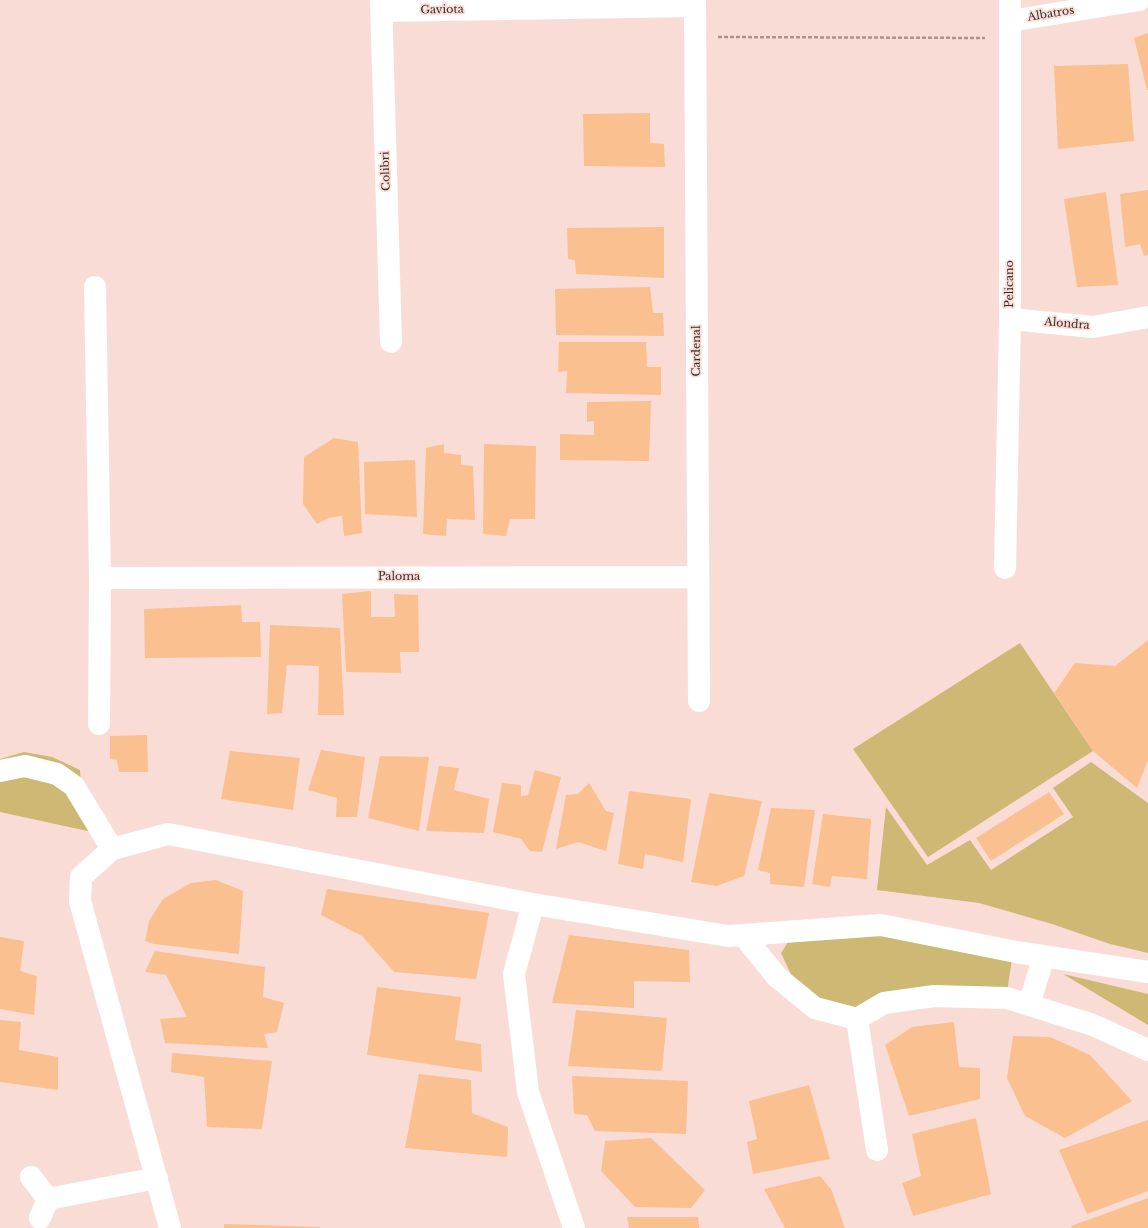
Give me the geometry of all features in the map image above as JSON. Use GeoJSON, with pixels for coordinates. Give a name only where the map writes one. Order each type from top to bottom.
{"type":"FeatureCollection","features":[{"type":"Feature","properties":{"kind":"street","name":"Albatros"},"geometry":{"type":"LineString","coordinates":[[1010,20],[1140,0]]}},
{"type":"Feature","properties":{"kind":"street","name":"Gaviota"},"geometry":{"type":"LineString","coordinates":[[381,6],[695,3]]}},
{"type":"Feature","properties":{"kind":"street","name":"Cardenal"},"geometry":{"type":"LineString","coordinates":[[695,3],[699,701]]}},
{"type":"Feature","properties":{"kind":"street","name":"Colibri"},"geometry":{"type":"LineString","coordinates":[[381,6],[391,342]]}},
{"type":"Feature","properties":{"kind":"street","name":"Pelicano"},"geometry":{"type":"LineString","coordinates":[[1005,568],[1010,319],[1010,20]]}},
{"type":"Feature","properties":{"kind":"street"},"geometry":{"type":"LineString","coordinates":[[95,287],[100,578],[99,724]]}},
{"type":"Feature","properties":{"kind":"street","name":"Alondra"},"geometry":{"type":"LineString","coordinates":[[1010,319],[1093,327],[1148,317]]}},
{"type":"Feature","properties":{"kind":"street","name":"Paloma"},"geometry":{"type":"LineString","coordinates":[[100,578],[698,577]]}},
{"type":"Feature","properties":{"kind":"street"},"geometry":{"type":"LineString","coordinates":[[0,771],[25,766],[57,774],[74,786],[112,849]]}},
{"type":"Feature","properties":{"kind":"street"},"geometry":{"type":"LineString","coordinates":[[170,1228],[80,901],[80,877],[112,849],[168,834],[533,904],[728,936],[881,925],[1044,956],[1148,972]]}},
{"type":"Feature","properties":{"kind":"street"},"geometry":{"type":"LineString","coordinates":[[533,904],[514,974],[528,1092],[574,1228]]}},
{"type":"Feature","properties":{"kind":"street"},"geometry":{"type":"LineString","coordinates":[[743,935],[777,977],[815,1008],[857,1019],[884,1003],[934,996],[1007,998],[1093,1025],[1148,1050]]}},
{"type":"Feature","properties":{"kind":"street"},"geometry":{"type":"LineString","coordinates":[[1030,1005],[1044,956]]}},
{"type":"Feature","properties":{"kind":"street"},"geometry":{"type":"LineString","coordinates":[[857,1019],[877,1150]]}},
{"type":"Feature","properties":{"kind":"street"},"geometry":{"type":"LineString","coordinates":[[32,1177],[44,1208],[157,1178]]}},
{"type":"Feature","properties":{"kind":"path"},"geometry":{"type":"LineString","coordinates":[[696,37],[1010,20]]}},
{"type":"Feature","properties":{"kind":"shaded area"},"geometry":{"type":"Polygon","coordinates":[[[1020,643],[1093,751],[928,857],[853,749],[1020,643]]]}},
{"type":"Feature","properties":{"kind":"shaded area"},"geometry":{"type":"Polygon","coordinates":[[[24,752],[52,757],[80,770],[83,811],[101,834],[0,812],[0,759],[24,752]]]}},
{"type":"Feature","properties":{"kind":"shaded area"},"geometry":{"type":"Polygon","coordinates":[[[1091,762],[1148,803],[1148,953],[1110,944],[1052,924],[979,903],[877,890],[886,807],[927,865],[970,840],[991,870],[1073,817],[1053,788],[1091,762]]]}},
{"type":"Feature","properties":{"kind":"shaded area"},"geometry":{"type":"Polygon","coordinates":[[[891,927],[1013,952],[1007,992],[948,995],[857,1022],[795,983],[781,953],[794,933],[891,927]]]}},
{"type":"Feature","properties":{"kind":"shaded area"},"geometry":{"type":"Polygon","coordinates":[[[1063,974],[1148,994],[1148,1025],[1063,974]]]}},
{"type":"Feature","properties":{"kind":"building"},"geometry":{"type":"Polygon","coordinates":[[[1148,33],[1148,90],[1147,90],[1134,38],[1148,33]]]}},
{"type":"Feature","properties":{"kind":"building"},"geometry":{"type":"Polygon","coordinates":[[[1128,64],[1134,141],[1058,149],[1054,66],[1128,64]]]}},
{"type":"Feature","properties":{"kind":"building"},"geometry":{"type":"Polygon","coordinates":[[[650,113],[650,143],[664,144],[665,167],[584,166],[583,114],[650,113]]]}},
{"type":"Feature","properties":{"kind":"building"},"geometry":{"type":"Polygon","coordinates":[[[1148,190],[1148,255],[1144,256],[1140,244],[1125,247],[1120,194],[1148,190]]]}},
{"type":"Feature","properties":{"kind":"building"},"geometry":{"type":"Polygon","coordinates":[[[1106,192],[1118,285],[1077,287],[1064,199],[1106,192]]]}},
{"type":"Feature","properties":{"kind":"building"},"geometry":{"type":"Polygon","coordinates":[[[664,227],[664,278],[576,274],[575,260],[568,259],[567,228],[664,227]]]}},
{"type":"Feature","properties":{"kind":"building"},"geometry":{"type":"Polygon","coordinates":[[[650,287],[653,313],[663,313],[664,336],[556,335],[555,289],[650,287]]]}},
{"type":"Feature","properties":{"kind":"building"},"geometry":{"type":"Polygon","coordinates":[[[559,342],[646,342],[647,367],[661,367],[661,395],[566,393],[567,371],[558,372],[559,342]]]}},
{"type":"Feature","properties":{"kind":"building"},"geometry":{"type":"Polygon","coordinates":[[[651,401],[649,461],[560,460],[560,434],[594,435],[594,421],[587,422],[587,402],[651,401]]]}},
{"type":"Feature","properties":{"kind":"building"},"geometry":{"type":"Polygon","coordinates":[[[334,438],[358,442],[362,533],[344,536],[342,516],[328,518],[317,524],[303,504],[304,457],[334,438]]]}},
{"type":"Feature","properties":{"kind":"building"},"geometry":{"type":"Polygon","coordinates":[[[444,444],[444,453],[461,455],[461,465],[473,466],[475,520],[447,519],[446,536],[423,534],[426,448],[444,444]]]}},
{"type":"Feature","properties":{"kind":"building"},"geometry":{"type":"Polygon","coordinates":[[[484,444],[536,446],[535,519],[510,519],[506,536],[483,534],[484,444]]]}},
{"type":"Feature","properties":{"kind":"building"},"geometry":{"type":"Polygon","coordinates":[[[415,460],[417,517],[365,514],[364,462],[415,460]]]}},
{"type":"Feature","properties":{"kind":"building"},"geometry":{"type":"Polygon","coordinates":[[[371,591],[371,617],[395,617],[394,594],[418,595],[419,652],[400,652],[401,673],[346,672],[342,594],[371,591]]]}},
{"type":"Feature","properties":{"kind":"building"},"geometry":{"type":"Polygon","coordinates":[[[241,605],[242,622],[260,622],[261,657],[145,658],[144,609],[241,605]]]}},
{"type":"Feature","properties":{"kind":"building"},"geometry":{"type":"Polygon","coordinates":[[[270,625],[340,628],[344,715],[318,715],[319,666],[287,665],[282,713],[267,714],[270,625]]]}},
{"type":"Feature","properties":{"kind":"building"},"geometry":{"type":"Polygon","coordinates":[[[1148,640],[1148,760],[1137,788],[1093,751],[1054,693],[1075,663],[1115,666],[1148,640]]]}},
{"type":"Feature","properties":{"kind":"building"},"geometry":{"type":"Polygon","coordinates":[[[147,735],[148,772],[119,772],[117,760],[110,759],[110,736],[147,735]]]}},
{"type":"Feature","properties":{"kind":"building"},"geometry":{"type":"Polygon","coordinates":[[[321,750],[365,757],[357,817],[336,817],[337,798],[308,790],[321,750]]]}},
{"type":"Feature","properties":{"kind":"building"},"geometry":{"type":"Polygon","coordinates":[[[230,751],[300,758],[293,810],[221,799],[230,751]]]}},
{"type":"Feature","properties":{"kind":"building"},"geometry":{"type":"Polygon","coordinates":[[[380,756],[429,757],[419,831],[368,818],[380,756]]]}},
{"type":"Feature","properties":{"kind":"building"},"geometry":{"type":"Polygon","coordinates":[[[439,766],[459,768],[454,790],[489,799],[484,833],[426,831],[439,766]]]}},
{"type":"Feature","properties":{"kind":"building"},"geometry":{"type":"Polygon","coordinates":[[[535,770],[561,777],[542,852],[530,851],[521,839],[493,832],[502,783],[521,785],[521,796],[528,795],[535,770]]]}},
{"type":"Feature","properties":{"kind":"building"},"geometry":{"type":"Polygon","coordinates":[[[589,783],[606,811],[614,813],[606,851],[578,842],[556,849],[566,795],[578,794],[589,783]]]}},
{"type":"Feature","properties":{"kind":"building"},"geometry":{"type":"Polygon","coordinates":[[[629,791],[691,799],[683,862],[645,854],[643,869],[618,864],[629,791]]]}},
{"type":"Feature","properties":{"kind":"building"},"geometry":{"type":"Polygon","coordinates":[[[1049,792],[1064,814],[991,861],[976,838],[1049,792]]]}},
{"type":"Feature","properties":{"kind":"building"},"geometry":{"type":"Polygon","coordinates":[[[709,793],[762,801],[744,876],[717,886],[691,882],[709,793]]]}},
{"type":"Feature","properties":{"kind":"building"},"geometry":{"type":"Polygon","coordinates":[[[771,808],[815,810],[804,887],[770,884],[770,873],[758,870],[771,808]]]}},
{"type":"Feature","properties":{"kind":"building"},"geometry":{"type":"Polygon","coordinates":[[[823,814],[871,819],[867,879],[832,876],[830,887],[812,884],[823,814]]]}},
{"type":"Feature","properties":{"kind":"building"},"geometry":{"type":"Polygon","coordinates":[[[216,880],[243,891],[239,954],[154,944],[145,941],[149,921],[163,899],[191,883],[216,880]]]}},
{"type":"Feature","properties":{"kind":"building"},"geometry":{"type":"Polygon","coordinates":[[[327,889],[489,913],[476,979],[394,972],[362,936],[321,915],[327,889]]]}},
{"type":"Feature","properties":{"kind":"building"},"geometry":{"type":"Polygon","coordinates":[[[569,935],[689,950],[690,982],[634,981],[634,1008],[552,1003],[569,935]]]}},
{"type":"Feature","properties":{"kind":"building"},"geometry":{"type":"Polygon","coordinates":[[[0,937],[24,941],[20,971],[37,976],[34,1015],[0,1009],[0,937]]]}},
{"type":"Feature","properties":{"kind":"building"},"geometry":{"type":"Polygon","coordinates":[[[155,951],[265,967],[263,997],[284,1003],[277,1032],[264,1034],[268,1048],[165,1043],[160,1019],[187,1017],[166,975],[145,972],[155,951]]]}},
{"type":"Feature","properties":{"kind":"building"},"geometry":{"type":"Polygon","coordinates":[[[377,987],[461,997],[455,1040],[481,1044],[482,1072],[367,1055],[377,987]]]}},
{"type":"Feature","properties":{"kind":"building"},"geometry":{"type":"Polygon","coordinates":[[[576,1010],[667,1018],[662,1071],[568,1066],[576,1010]]]}},
{"type":"Feature","properties":{"kind":"building"},"geometry":{"type":"Polygon","coordinates":[[[0,1020],[21,1022],[19,1050],[58,1057],[58,1090],[0,1082],[0,1020]]]}},
{"type":"Feature","properties":{"kind":"building"},"geometry":{"type":"Polygon","coordinates":[[[954,1022],[959,1067],[980,1068],[980,1099],[909,1116],[885,1045],[912,1027],[954,1022]]]}},
{"type":"Feature","properties":{"kind":"building"},"geometry":{"type":"Polygon","coordinates":[[[1013,1036],[1050,1037],[1090,1055],[1132,1101],[1065,1138],[1025,1116],[1007,1078],[1013,1036]]]}},
{"type":"Feature","properties":{"kind":"building"},"geometry":{"type":"Polygon","coordinates":[[[172,1053],[272,1061],[262,1129],[207,1127],[204,1077],[171,1072],[172,1053]]]}},
{"type":"Feature","properties":{"kind":"building"},"geometry":{"type":"Polygon","coordinates":[[[419,1074],[471,1080],[472,1113],[508,1127],[507,1157],[405,1148],[419,1074]]]}},
{"type":"Feature","properties":{"kind":"building"},"geometry":{"type":"Polygon","coordinates":[[[572,1076],[688,1081],[686,1134],[595,1131],[587,1115],[574,1114],[572,1076]]]}},
{"type":"Feature","properties":{"kind":"building"},"geometry":{"type":"Polygon","coordinates":[[[809,1085],[830,1159],[753,1174],[747,1142],[757,1139],[749,1101],[809,1085]]]}},
{"type":"Feature","properties":{"kind":"building"},"geometry":{"type":"Polygon","coordinates":[[[976,1118],[991,1194],[913,1216],[902,1183],[921,1176],[912,1134],[976,1118]]]}},
{"type":"Feature","properties":{"kind":"building"},"geometry":{"type":"Polygon","coordinates":[[[1148,1120],[1148,1191],[1087,1214],[1059,1150],[1148,1120]]]}},
{"type":"Feature","properties":{"kind":"building"},"geometry":{"type":"Polygon","coordinates":[[[651,1138],[705,1190],[691,1208],[635,1207],[601,1171],[605,1141],[651,1138]]]}},
{"type":"Feature","properties":{"kind":"building"},"geometry":{"type":"Polygon","coordinates":[[[820,1176],[831,1189],[845,1228],[785,1228],[764,1189],[820,1176]]]}},
{"type":"Feature","properties":{"kind":"building"},"geometry":{"type":"Polygon","coordinates":[[[1148,1198],[1148,1228],[1072,1228],[1071,1226],[1148,1198]]]}},
{"type":"Feature","properties":{"kind":"building"},"geometry":{"type":"Polygon","coordinates":[[[627,1217],[698,1217],[699,1228],[629,1228],[627,1217]]]}},
{"type":"Feature","properties":{"kind":"building"},"geometry":{"type":"Polygon","coordinates":[[[224,1224],[320,1227],[320,1228],[224,1228],[224,1224]]]}}]}
